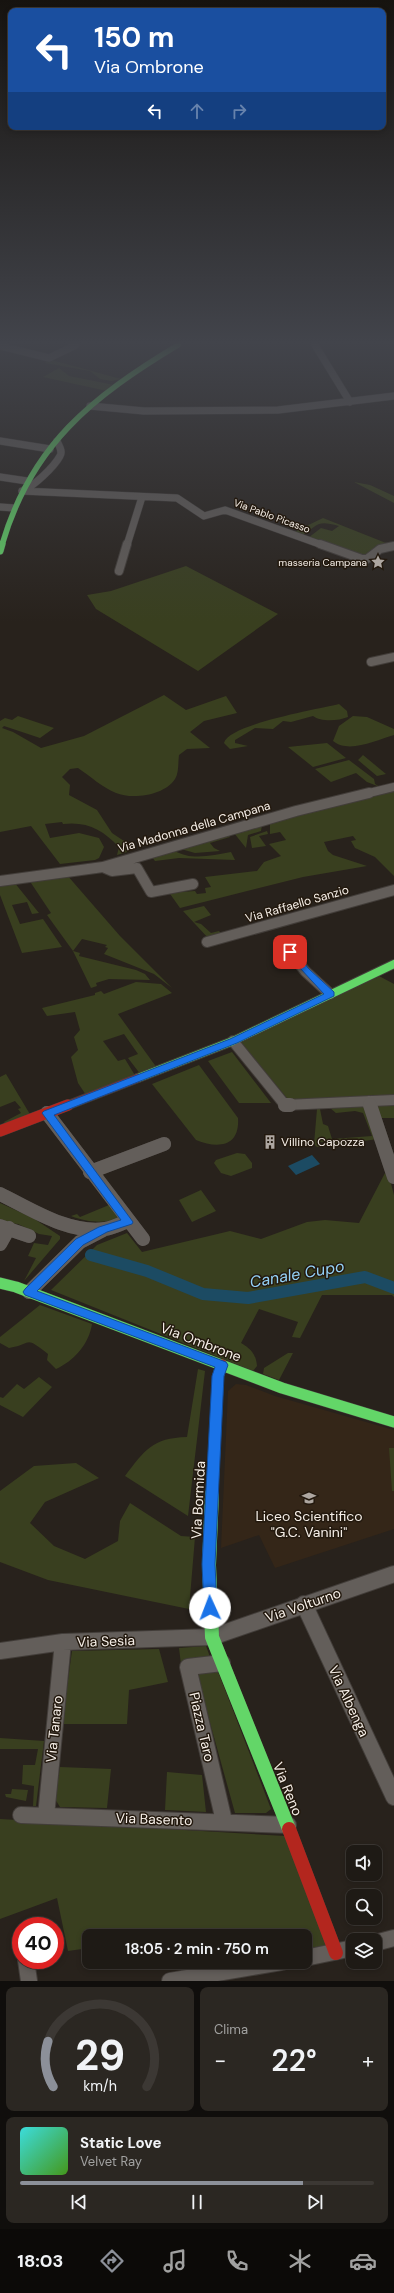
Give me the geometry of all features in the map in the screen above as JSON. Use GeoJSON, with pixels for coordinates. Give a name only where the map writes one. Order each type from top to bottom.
{"type":"FeatureCollection","features":[{"type":"Feature","properties":{"kind":"street"},"geometry":{"type":"LineString","coordinates":[[0,551],[14,508],[27,481],[60,437]]}},
{"type":"Feature","properties":{"kind":"street"},"geometry":{"type":"LineString","coordinates":[[0,441],[50,449]]}},
{"type":"Feature","properties":{"kind":"street"},"geometry":{"type":"LineString","coordinates":[[22,491],[32,487],[60,456],[61,449],[57,441]]}},
{"type":"Feature","properties":{"kind":"street"},"geometry":{"type":"LineString","coordinates":[[0,477],[27,481]]}},
{"type":"Feature","properties":{"kind":"street","name":"Via Pablo Picasso"},"geometry":{"type":"LineString","coordinates":[[22,491],[177,498],[204,516],[225,510],[362,559],[367,559],[380,549],[394,546]]}},
{"type":"Feature","properties":{"kind":"street"},"geometry":{"type":"LineString","coordinates":[[119,571],[142,497]]}},
{"type":"Feature","properties":{"kind":"street"},"geometry":{"type":"LineString","coordinates":[[0,507],[14,508]]}},
{"type":"Feature","properties":{"kind":"street"},"geometry":{"type":"LineString","coordinates":[[380,549],[394,540]]}},
{"type":"Feature","properties":{"kind":"street"},"geometry":{"type":"LineString","coordinates":[[371,662],[394,657]]}},
{"type":"Feature","properties":{"kind":"street","name":"Via Madonna della Campana"},"geometry":{"type":"LineString","coordinates":[[0,881],[103,867],[296,811],[394,787]]}},
{"type":"Feature","properties":{"kind":"street"},"geometry":{"type":"LineString","coordinates":[[103,867],[112,871],[138,868],[151,892],[193,884]]}},
{"type":"Feature","properties":{"kind":"street","name":"Via Raffaello Sanzio"},"geometry":{"type":"LineString","coordinates":[[207,942],[394,890]]}},
{"type":"Feature","properties":{"kind":"street"},"geometry":{"type":"LineString","coordinates":[[290,952],[305,971],[330,994]]}},
{"type":"Feature","properties":{"kind":"street"},"geometry":{"type":"LineString","coordinates":[[0,1131],[233,1041],[394,964]]}},
{"type":"Feature","properties":{"kind":"street"},"geometry":{"type":"LineString","coordinates":[[233,1041],[285,1105],[394,1100]]}},
{"type":"Feature","properties":{"kind":"street"},"geometry":{"type":"LineString","coordinates":[[369,1101],[394,1177]]}},
{"type":"Feature","properties":{"kind":"street"},"geometry":{"type":"LineString","coordinates":[[47,1113],[128,1222],[143,1239]]}},
{"type":"Feature","properties":{"kind":"street"},"geometry":{"type":"LineString","coordinates":[[90,1172],[164,1144]]}},
{"type":"Feature","properties":{"kind":"street"},"geometry":{"type":"LineString","coordinates":[[0,1194],[72,1229],[80,1242]]}},
{"type":"Feature","properties":{"kind":"street"},"geometry":{"type":"LineString","coordinates":[[59,1222],[103,1230]]}},
{"type":"Feature","properties":{"kind":"street"},"geometry":{"type":"LineString","coordinates":[[29,1292],[80,1242],[103,1230],[128,1222]]}},
{"type":"Feature","properties":{"kind":"street"},"geometry":{"type":"LineString","coordinates":[[0,1244],[4,1227],[29,1236]]}},
{"type":"Feature","properties":{"kind":"street","name":"Via Ombrone"},"geometry":{"type":"LineString","coordinates":[[0,1283],[29,1292],[282,1388],[394,1422]]}},
{"type":"Feature","properties":{"kind":"street","name":"Via Bormida"},"geometry":{"type":"LineString","coordinates":[[212,1637],[209,1564],[218,1376],[222,1365]]}},
{"type":"Feature","properties":{"kind":"street","name":"Via Volturno"},"geometry":{"type":"LineString","coordinates":[[212,1637],[304,1604],[394,1576]]}},
{"type":"Feature","properties":{"kind":"street","name":"Via Albenga"},"geometry":{"type":"LineString","coordinates":[[304,1604],[394,1797]]}},
{"type":"Feature","properties":{"kind":"street","name":"Via Sesia"},"geometry":{"type":"LineString","coordinates":[[0,1652],[63,1642],[212,1637]]}},
{"type":"Feature","properties":{"kind":"street","name":"Via Reno"},"geometry":{"type":"LineString","coordinates":[[212,1637],[288,1825],[345,1950]]}},
{"type":"Feature","properties":{"kind":"street","name":"Via Tanaro"},"geometry":{"type":"LineString","coordinates":[[46,1816],[63,1642]]}},
{"type":"Feature","properties":{"kind":"street","name":"Piazza Taro"},"geometry":{"type":"LineString","coordinates":[[222,1663],[188,1667],[224,1821]]}},
{"type":"Feature","properties":{"kind":"street","name":"Via Basento"},"geometry":{"type":"LineString","coordinates":[[21,1815],[224,1821],[288,1825]]}},
{"type":"Feature","properties":{"kind":"street"},"geometry":{"type":"LineString","coordinates":[[382,1941],[394,1938]]}},
{"type":"Feature","properties":{"kind":"street"},"geometry":{"type":"LineString","coordinates":[[312,1957],[345,1950]]}},
{"type":"Feature","properties":{"kind":"street"},"geometry":{"type":"LineString","coordinates":[[27,1969],[29,1981]]}},
{"type":"Feature","properties":{"kind":"street"},"geometry":{"type":"LineString","coordinates":[[176,1981],[243,1969]]}},
{"type":"Feature","properties":{"kind":"shaded area","name":"Liceo Scientifico \"G.C. Vanini\""},"geometry":{"type":"Polygon","coordinates":[[[236,1384],[246,1385],[275,1396],[394,1430],[394,1529],[275,1568],[259,1535],[221,1548],[228,1391],[236,1384]]]}},
{"type":"Feature","properties":{"kind":"green space"},"geometry":{"type":"Polygon","coordinates":[[[354,482],[370,485],[394,496],[394,503],[354,482]]]}},
{"type":"Feature","properties":{"kind":"green space"},"geometry":{"type":"Polygon","coordinates":[[[323,518],[386,543],[367,557],[308,538],[321,528],[332,531],[339,526],[322,523],[315,526],[302,536],[294,532],[323,518]]]}},
{"type":"Feature","properties":{"kind":"green space"},"geometry":{"type":"Polygon","coordinates":[[[186,566],[278,614],[198,671],[96,609],[87,595],[111,591],[186,566]]]}},
{"type":"Feature","properties":{"kind":"green space"},"geometry":{"type":"Polygon","coordinates":[[[164,695],[186,710],[226,696],[237,713],[204,721],[190,732],[210,748],[187,749],[179,755],[178,771],[175,779],[164,789],[148,795],[131,796],[116,793],[101,785],[78,768],[70,769],[62,777],[70,785],[69,795],[97,810],[112,833],[127,843],[127,852],[117,855],[119,847],[113,841],[101,831],[87,825],[72,823],[63,824],[62,822],[45,824],[50,838],[79,833],[99,838],[104,847],[99,858],[95,860],[60,864],[31,826],[0,832],[0,721],[5,718],[12,720],[18,716],[54,728],[40,738],[4,726],[2,728],[13,732],[41,748],[84,736],[164,695]]]}},
{"type":"Feature","properties":{"kind":"green space"},"geometry":{"type":"Polygon","coordinates":[[[339,704],[347,711],[348,717],[330,720],[320,719],[313,716],[291,722],[283,721],[273,729],[255,728],[235,740],[235,743],[248,746],[230,749],[224,743],[230,736],[257,724],[276,718],[339,704]]]}},
{"type":"Feature","properties":{"kind":"green space"},"geometry":{"type":"Polygon","coordinates":[[[353,716],[367,717],[394,729],[394,735],[363,745],[339,745],[333,741],[339,726],[353,716]]]}},
{"type":"Feature","properties":{"kind":"green space"},"geometry":{"type":"Polygon","coordinates":[[[327,743],[346,758],[313,767],[288,747],[327,743]]]}},
{"type":"Feature","properties":{"kind":"green space"},"geometry":{"type":"Polygon","coordinates":[[[363,755],[386,774],[377,776],[358,760],[363,755]]]}},
{"type":"Feature","properties":{"kind":"green space"},"geometry":{"type":"Polygon","coordinates":[[[349,760],[374,779],[375,784],[380,787],[367,782],[356,773],[331,782],[315,769],[349,760]]]}},
{"type":"Feature","properties":{"kind":"green space"},"geometry":{"type":"Polygon","coordinates":[[[394,790],[394,876],[375,857],[355,848],[351,841],[356,840],[353,836],[324,842],[328,851],[333,855],[367,866],[303,877],[180,908],[168,891],[178,889],[180,892],[195,891],[197,894],[206,893],[205,888],[211,887],[205,877],[257,871],[264,862],[281,856],[269,844],[286,840],[280,832],[270,834],[270,823],[394,790]]]}},
{"type":"Feature","properties":{"kind":"green space"},"geometry":{"type":"Polygon","coordinates":[[[262,825],[261,831],[248,835],[246,848],[234,833],[262,825]]]}},
{"type":"Feature","properties":{"kind":"green space"},"geometry":{"type":"Polygon","coordinates":[[[267,831],[268,834],[259,836],[266,846],[252,848],[250,837],[267,831]]]}},
{"type":"Feature","properties":{"kind":"green space"},"geometry":{"type":"Polygon","coordinates":[[[228,835],[230,837],[210,843],[214,848],[220,851],[195,853],[181,849],[228,835]]]}},
{"type":"Feature","properties":{"kind":"green space"},"geometry":{"type":"Polygon","coordinates":[[[175,851],[195,857],[231,852],[235,860],[179,858],[155,861],[152,857],[175,851]]]}},
{"type":"Feature","properties":{"kind":"green space"},"geometry":{"type":"Polygon","coordinates":[[[67,875],[120,936],[172,988],[154,974],[104,954],[108,948],[105,947],[107,945],[82,939],[73,951],[47,915],[51,913],[29,880],[67,875]]]}},
{"type":"Feature","properties":{"kind":"green space"},"geometry":{"type":"Polygon","coordinates":[[[14,882],[39,913],[32,914],[27,902],[12,905],[20,924],[43,919],[62,947],[22,953],[0,895],[0,884],[14,882]]]}},
{"type":"Feature","properties":{"kind":"green space"},"geometry":{"type":"Polygon","coordinates":[[[204,906],[211,915],[194,922],[201,924],[211,933],[219,931],[222,935],[209,939],[183,911],[204,906]]]}},
{"type":"Feature","properties":{"kind":"green space"},"geometry":{"type":"Polygon","coordinates":[[[73,951],[80,953],[79,956],[136,970],[145,974],[150,980],[109,979],[96,983],[97,986],[91,988],[73,951]]]}},
{"type":"Feature","properties":{"kind":"green space"},"geometry":{"type":"Polygon","coordinates":[[[379,976],[394,984],[394,1097],[293,1102],[286,1097],[241,1042],[379,976]]]}},
{"type":"Feature","properties":{"kind":"green space"},"geometry":{"type":"Polygon","coordinates":[[[136,982],[161,984],[172,993],[118,1014],[157,1068],[141,1075],[128,1058],[138,1054],[124,1034],[103,1041],[118,1061],[125,1059],[136,1077],[86,1095],[78,1083],[71,1057],[78,1050],[74,1037],[80,1030],[75,1012],[47,1016],[42,1008],[95,995],[95,993],[101,991],[104,994],[136,982]]]}},
{"type":"Feature","properties":{"kind":"green space"},"geometry":{"type":"Polygon","coordinates":[[[232,1052],[271,1103],[239,1103],[208,1061],[232,1052]]]}},
{"type":"Feature","properties":{"kind":"green space"},"geometry":{"type":"Polygon","coordinates":[[[199,1065],[238,1118],[238,1128],[235,1135],[226,1143],[219,1145],[204,1143],[196,1140],[152,1084],[199,1065]]]}},
{"type":"Feature","properties":{"kind":"green space"},"geometry":{"type":"Polygon","coordinates":[[[6,1074],[31,1116],[6,1125],[4,1122],[21,1113],[18,1109],[21,1108],[15,1101],[0,1107],[0,1077],[6,1074]]]}},
{"type":"Feature","properties":{"kind":"green space"},"geometry":{"type":"Polygon","coordinates":[[[394,1102],[394,1118],[377,1118],[375,1104],[394,1102]]]}},
{"type":"Feature","properties":{"kind":"green space"},"geometry":{"type":"Polygon","coordinates":[[[365,1106],[378,1139],[328,1146],[326,1142],[320,1142],[321,1147],[317,1147],[314,1144],[317,1109],[320,1109],[323,1124],[328,1126],[332,1139],[372,1136],[363,1113],[355,1111],[336,1113],[330,1108],[365,1106]]]}},
{"type":"Feature","properties":{"kind":"green space"},"geometry":{"type":"Polygon","coordinates":[[[237,1153],[245,1154],[252,1163],[252,1168],[231,1176],[221,1173],[214,1163],[216,1160],[237,1153]]]}},
{"type":"Feature","properties":{"kind":"green space","name":"Canale Cupo"},"geometry":{"type":"Polygon","coordinates":[[[385,1173],[389,1176],[394,1195],[394,1297],[392,1295],[322,1295],[300,1338],[292,1337],[298,1322],[259,1309],[241,1343],[248,1347],[254,1355],[257,1366],[253,1371],[51,1290],[97,1245],[127,1233],[142,1252],[230,1231],[261,1239],[307,1222],[325,1220],[359,1223],[385,1173]]]}},
{"type":"Feature","properties":{"kind":"green space"},"geometry":{"type":"Polygon","coordinates":[[[201,1190],[216,1211],[192,1222],[179,1200],[201,1190]]]}},
{"type":"Feature","properties":{"kind":"green space"},"geometry":{"type":"Polygon","coordinates":[[[0,1203],[33,1218],[60,1236],[60,1239],[24,1281],[36,1258],[28,1256],[34,1243],[48,1245],[52,1236],[39,1234],[18,1224],[0,1222],[0,1203]]]}},
{"type":"Feature","properties":{"kind":"green space"},"geometry":{"type":"Polygon","coordinates":[[[109,1205],[120,1219],[96,1222],[71,1216],[77,1214],[80,1217],[109,1205]]]}},
{"type":"Feature","properties":{"kind":"green space"},"geometry":{"type":"Polygon","coordinates":[[[40,1305],[92,1324],[88,1338],[80,1351],[63,1366],[56,1369],[47,1360],[48,1354],[35,1344],[28,1342],[9,1348],[0,1343],[0,1337],[40,1305]]]}},
{"type":"Feature","properties":{"kind":"green space"},"geometry":{"type":"Polygon","coordinates":[[[288,1353],[293,1353],[279,1380],[263,1374],[264,1368],[288,1353]]]}},
{"type":"Feature","properties":{"kind":"green space"},"geometry":{"type":"Polygon","coordinates":[[[198,1369],[205,1371],[188,1516],[125,1476],[144,1452],[150,1447],[165,1440],[187,1437],[198,1369]]]}},
{"type":"Feature","properties":{"kind":"green space"},"geometry":{"type":"Polygon","coordinates":[[[39,1377],[52,1387],[23,1417],[0,1405],[0,1397],[3,1398],[17,1384],[24,1389],[39,1377]]]}},
{"type":"Feature","properties":{"kind":"green space"},"geometry":{"type":"Polygon","coordinates":[[[389,1448],[394,1448],[394,1491],[392,1491],[389,1448]]]}},
{"type":"Feature","properties":{"kind":"green space"},"geometry":{"type":"Polygon","coordinates":[[[76,1463],[99,1478],[45,1502],[30,1523],[54,1546],[85,1559],[118,1541],[120,1521],[130,1503],[181,1536],[195,1537],[189,1609],[48,1580],[0,1562],[0,1491],[34,1466],[76,1463]]]}},
{"type":"Feature","properties":{"kind":"green space"},"geometry":{"type":"Polygon","coordinates":[[[206,1646],[210,1657],[181,1664],[179,1648],[206,1646]]]}},
{"type":"Feature","properties":{"kind":"green space"},"geometry":{"type":"Polygon","coordinates":[[[159,1649],[168,1682],[129,1690],[127,1724],[62,1724],[72,1651],[159,1649]]]}},
{"type":"Feature","properties":{"kind":"green space"},"geometry":{"type":"Polygon","coordinates":[[[217,1669],[271,1809],[266,1813],[235,1813],[196,1672],[217,1669]]]}},
{"type":"Feature","properties":{"kind":"green space"},"geometry":{"type":"Polygon","coordinates":[[[0,1738],[44,1741],[36,1806],[33,1806],[34,1786],[22,1784],[23,1765],[35,1765],[38,1749],[0,1749],[0,1738]]]}},
{"type":"Feature","properties":{"kind":"green space"},"geometry":{"type":"Polygon","coordinates":[[[60,1767],[111,1769],[107,1808],[60,1807],[55,1799],[60,1767]]]}},
{"type":"Feature","properties":{"kind":"green space"},"geometry":{"type":"Polygon","coordinates":[[[167,1772],[202,1775],[206,1812],[165,1810],[167,1772]]]}},
{"type":"Feature","properties":{"kind":"green space"},"geometry":{"type":"Polygon","coordinates":[[[12,1789],[28,1790],[26,1801],[6,1797],[5,1794],[11,1794],[12,1789]]]}},
{"type":"Feature","properties":{"kind":"green space"},"geometry":{"type":"Polygon","coordinates":[[[0,1819],[285,1836],[329,1949],[312,1952],[312,1929],[82,1929],[82,1949],[68,1951],[64,1932],[64,1917],[61,1917],[57,1898],[0,1919],[0,1819]]]}},
{"type":"Feature","properties":{"kind":"water"},"geometry":{"type":"Polygon","coordinates":[[[312,1155],[320,1164],[296,1175],[288,1166],[312,1155]]]}},
{"type":"Feature","properties":{"kind":"waterway","name":"Canale Cupo"},"geometry":{"type":"LineString","coordinates":[[91,1255],[147,1271],[203,1294],[248,1298],[365,1277],[394,1288]]}},
{"type":"Feature","properties":{"kind":"traffic: fast"},"geometry":{"type":"LineString","coordinates":[[0,551],[10,519],[23,488],[37,465],[59,437]]}},
{"type":"Feature","properties":{"kind":"traffic: fast"},"geometry":{"type":"LineString","coordinates":[[138,1078],[233,1041],[394,964]]}},
{"type":"Feature","properties":{"kind":"traffic: fast"},"geometry":{"type":"LineString","coordinates":[[0,1283],[16,1287],[282,1388],[394,1422]]}},
{"type":"Feature","properties":{"kind":"traffic: fast"},"geometry":{"type":"LineString","coordinates":[[214,1463],[209,1565],[212,1637],[289,1829]]}},
{"type":"Feature","properties":{"kind":"traffic: jam"},"geometry":{"type":"LineString","coordinates":[[0,1131],[138,1078]]}},
{"type":"Feature","properties":{"kind":"traffic: jam"},"geometry":{"type":"LineString","coordinates":[[214,1463],[218,1376],[222,1365]]}},
{"type":"Feature","properties":{"kind":"traffic: jam"},"geometry":{"type":"LineString","coordinates":[[289,1829],[336,1953]]}},
{"type":"Feature","properties":{"kind":"place","name":"masseria Campana"},"geometry":{"type":"Point","coordinates":[378,562]}},
{"type":"Feature","properties":{"kind":"place","name":"Villino Capozza"},"geometry":{"type":"Point","coordinates":[270,1142]}},
{"type":"Feature","properties":{"kind":"place","name":"Liceo Scientifico \"G.C. Vanini\""},"geometry":{"type":"Point","coordinates":[309,1498]}},
{"type":"Feature","properties":{"kind":"route"},"geometry":{"type":"LineString","coordinates":[[210,1608],[209,1564],[218,1376],[222,1365],[29,1292],[80,1242],[103,1230],[128,1222],[47,1113],[129,1082],[224,1043],[233,1041],[330,994],[305,971],[298,960],[290,952]]}}]}
